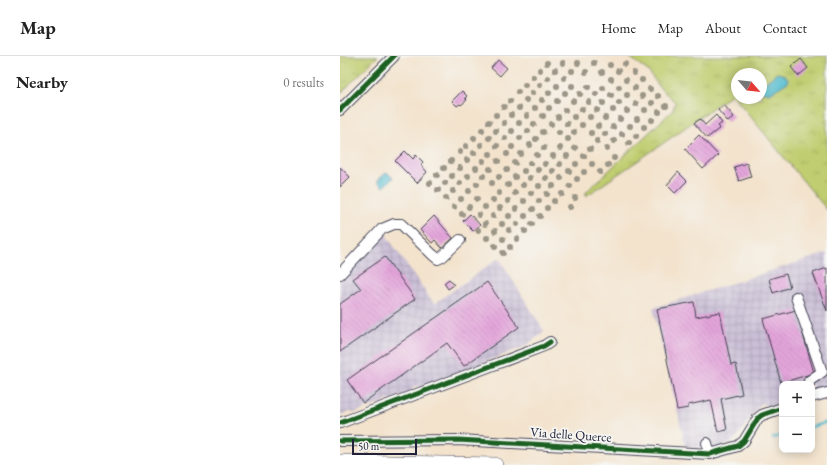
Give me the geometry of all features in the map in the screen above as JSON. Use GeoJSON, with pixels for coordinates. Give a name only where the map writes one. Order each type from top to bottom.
{"type":"FeatureCollection","features":[{"type":"Feature","properties":{"kind":"highway"},"geometry":{"type":"LineString","coordinates":[[340,462],[495,465]]}},
{"type":"Feature","properties":{"kind":"street"},"geometry":{"type":"LineString","coordinates":[[340,110],[394,56]]}},
{"type":"Feature","properties":{"kind":"street"},"geometry":{"type":"LineString","coordinates":[[340,274],[382,229],[394,224],[401,224],[438,259],[460,240]]}},
{"type":"Feature","properties":{"kind":"street"},"geometry":{"type":"LineString","coordinates":[[796,297],[822,372],[809,381]]}},
{"type":"Feature","properties":{"kind":"street"},"geometry":{"type":"LineString","coordinates":[[340,423],[544,346],[550,342]]}},
{"type":"Feature","properties":{"kind":"street"},"geometry":{"type":"LineString","coordinates":[[815,396],[825,394]]}},
{"type":"Feature","properties":{"kind":"street","name":"Via delle Querce"},"geometry":{"type":"LineString","coordinates":[[340,441],[458,440],[523,442],[710,454],[734,448],[741,444],[760,411],[762,415],[779,409]]}},
{"type":"Feature","properties":{"kind":"street"},"geometry":{"type":"LineString","coordinates":[[707,443],[710,454]]}},
{"type":"Feature","properties":{"kind":"shaded area"},"geometry":{"type":"Polygon","coordinates":[[[384,232],[434,304],[499,258],[544,331],[526,346],[421,387],[413,387],[411,392],[355,413],[350,412],[340,415],[340,279],[384,232]]]}},
{"type":"Feature","properties":{"kind":"shaded area"},"geometry":{"type":"Polygon","coordinates":[[[827,253],[827,399],[824,400],[821,390],[815,392],[815,381],[779,381],[779,404],[770,407],[761,403],[731,443],[716,449],[686,448],[653,308],[827,253]]]}},
{"type":"Feature","properties":{"kind":"green space"},"geometry":{"type":"Polygon","coordinates":[[[340,56],[378,56],[340,94],[340,56]]]}},
{"type":"Feature","properties":{"kind":"green space"},"geometry":{"type":"Polygon","coordinates":[[[628,56],[827,56],[827,210],[740,104],[767,104],[767,68],[731,68],[731,95],[586,196],[586,192],[673,110],[675,102],[661,89],[648,71],[628,56]]]}},
{"type":"Feature","properties":{"kind":"water"},"geometry":{"type":"Polygon","coordinates":[[[777,73],[785,75],[789,81],[770,93],[767,93],[767,81],[777,73]]]}},
{"type":"Feature","properties":{"kind":"water"},"geometry":{"type":"Polygon","coordinates":[[[387,172],[393,178],[383,187],[377,181],[387,172]]]}},
{"type":"Feature","properties":{"kind":"building"},"geometry":{"type":"Polygon","coordinates":[[[801,59],[808,68],[798,76],[791,67],[801,59]]]}},
{"type":"Feature","properties":{"kind":"building"},"geometry":{"type":"Polygon","coordinates":[[[498,60],[507,68],[500,76],[491,68],[498,60]]]}},
{"type":"Feature","properties":{"kind":"building"},"geometry":{"type":"Polygon","coordinates":[[[462,91],[467,96],[465,98],[467,100],[461,105],[460,104],[457,106],[452,101],[462,91]]]}},
{"type":"Feature","properties":{"kind":"building"},"geometry":{"type":"Polygon","coordinates":[[[724,105],[734,117],[728,122],[718,110],[724,105]]]}},
{"type":"Feature","properties":{"kind":"building"},"geometry":{"type":"Polygon","coordinates":[[[716,115],[722,123],[718,126],[720,128],[707,138],[694,123],[700,119],[705,125],[716,115]]]}},
{"type":"Feature","properties":{"kind":"building"},"geometry":{"type":"Polygon","coordinates":[[[699,135],[718,155],[703,169],[685,149],[699,135]]]}},
{"type":"Feature","properties":{"kind":"building"},"geometry":{"type":"Polygon","coordinates":[[[405,151],[413,159],[416,155],[423,162],[421,165],[427,172],[417,183],[395,161],[405,151]]]}},
{"type":"Feature","properties":{"kind":"building"},"geometry":{"type":"Polygon","coordinates":[[[747,163],[751,177],[739,181],[734,167],[747,163]]]}},
{"type":"Feature","properties":{"kind":"building"},"geometry":{"type":"Polygon","coordinates":[[[340,167],[350,177],[340,187],[340,167]]]}},
{"type":"Feature","properties":{"kind":"building"},"geometry":{"type":"Polygon","coordinates":[[[678,172],[687,181],[675,193],[667,185],[678,172]]]}},
{"type":"Feature","properties":{"kind":"building"},"geometry":{"type":"Polygon","coordinates":[[[470,214],[480,225],[473,231],[463,221],[470,214]]]}},
{"type":"Feature","properties":{"kind":"building"},"geometry":{"type":"Polygon","coordinates":[[[434,216],[453,238],[442,248],[435,240],[432,243],[420,230],[434,216]]]}},
{"type":"Feature","properties":{"kind":"building"},"geometry":{"type":"Polygon","coordinates":[[[385,257],[415,299],[340,352],[340,304],[361,289],[353,279],[385,257]]]}},
{"type":"Feature","properties":{"kind":"building"},"geometry":{"type":"Polygon","coordinates":[[[827,268],[827,311],[813,273],[827,268]]]}},
{"type":"Feature","properties":{"kind":"building"},"geometry":{"type":"Polygon","coordinates":[[[786,274],[790,287],[773,293],[769,279],[786,274]]]}},
{"type":"Feature","properties":{"kind":"building"},"geometry":{"type":"Polygon","coordinates":[[[449,279],[454,285],[448,289],[444,283],[449,279]]]}},
{"type":"Feature","properties":{"kind":"building"},"geometry":{"type":"Polygon","coordinates":[[[487,282],[519,327],[464,366],[447,343],[363,403],[347,380],[487,282]]]}},
{"type":"Feature","properties":{"kind":"building"},"geometry":{"type":"Polygon","coordinates":[[[694,302],[696,317],[720,312],[731,365],[736,364],[742,394],[721,399],[727,430],[718,432],[711,400],[688,405],[688,408],[677,410],[657,309],[694,302]]]}},
{"type":"Feature","properties":{"kind":"building"},"geometry":{"type":"Polygon","coordinates":[[[796,310],[814,373],[788,381],[780,381],[763,319],[796,310]]]}},
{"type":"Feature","properties":{"kind":"waterway"},"geometry":{"type":"LineString","coordinates":[[815,426],[827,422]]}},
{"type":"Feature","properties":{"kind":"waterway"},"geometry":{"type":"LineString","coordinates":[[773,438],[779,436]]}},
{"type":"Feature","properties":{"kind":"cycle path"},"geometry":{"type":"LineString","coordinates":[[340,110],[394,56]]}},
{"type":"Feature","properties":{"kind":"cycle path"},"geometry":{"type":"LineString","coordinates":[[340,423],[544,346],[550,342]]}},
{"type":"Feature","properties":{"kind":"cycle path"},"geometry":{"type":"LineString","coordinates":[[340,441],[458,440],[710,454],[738,446],[744,441],[758,418],[779,409]]}}]}
